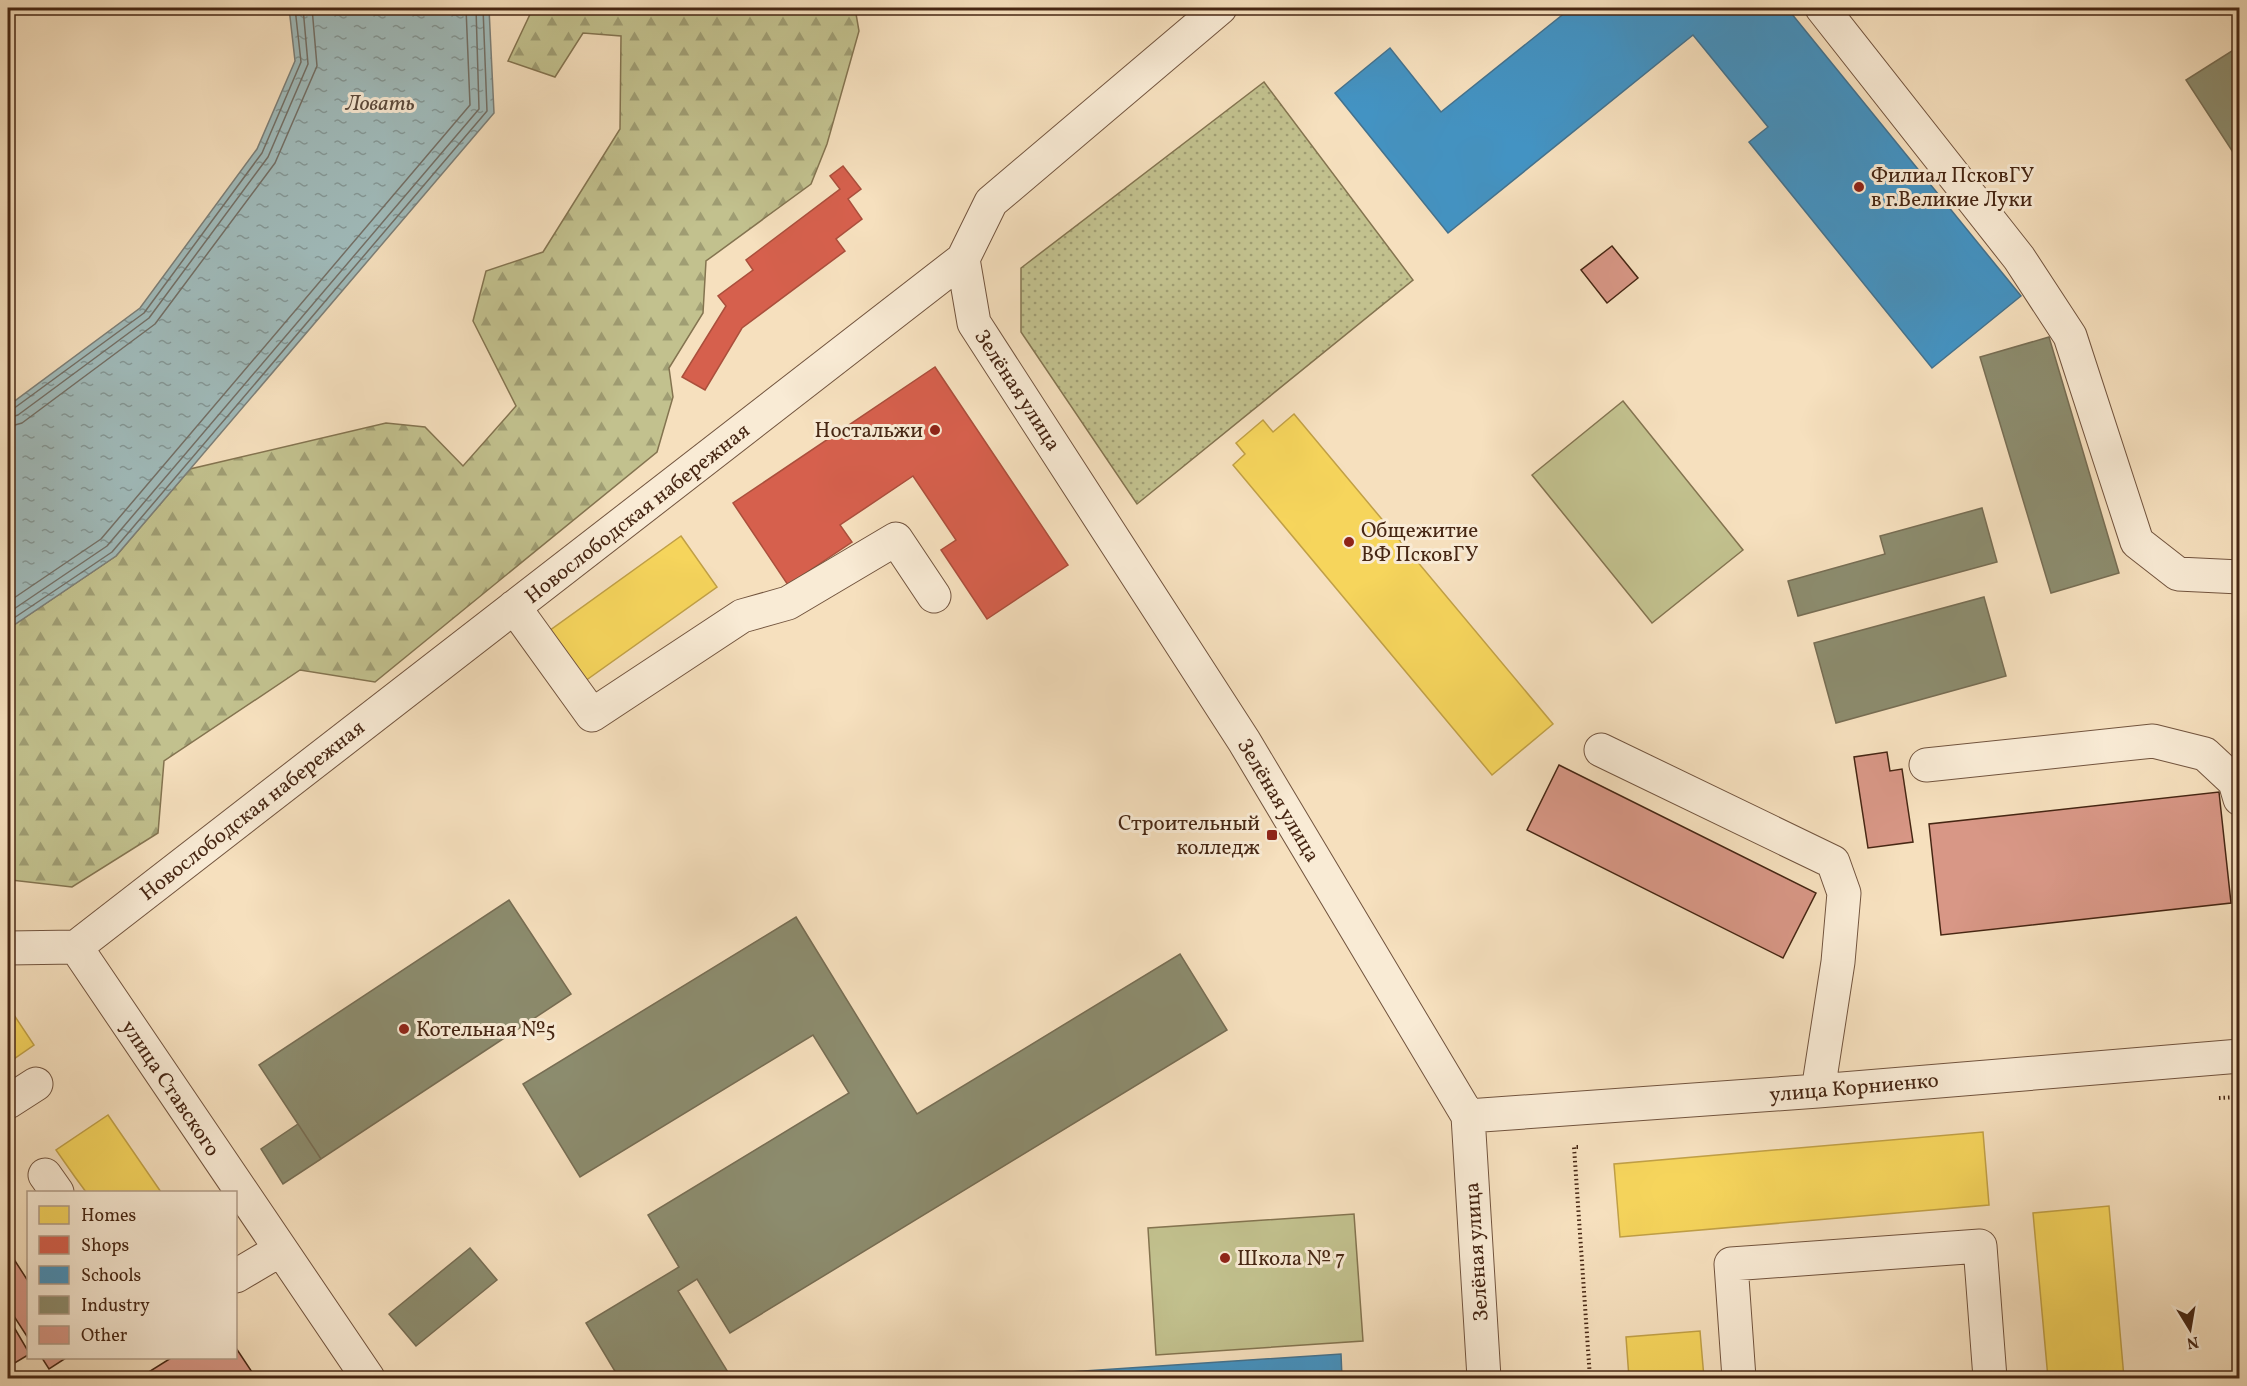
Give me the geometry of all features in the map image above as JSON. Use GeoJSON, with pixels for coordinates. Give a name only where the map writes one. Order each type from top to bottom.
{"type":"FeatureCollection","features":[{"type":"Feature","properties":{"kind":"street","name":"Новослободская набережная"},"geometry":{"type":"LineString","coordinates":[[76,947],[963,259],[992,202],[1188,20],[1220,8]]}},
{"type":"Feature","properties":{"kind":"street"},"geometry":{"type":"LineString","coordinates":[[1822,8],[2019,258],[2070,336],[2137,542],[2178,574],[2240,576]]}},
{"type":"Feature","properties":{"kind":"street","name":"Зелёная улица"},"geometry":{"type":"LineString","coordinates":[[963,259],[974,323],[1244,741],[1468,1116],[1484,1378]]}},
{"type":"Feature","properties":{"kind":"street"},"geometry":{"type":"LineString","coordinates":[[514,607],[592,715],[742,616],[788,603],[896,538],[934,596]]}},
{"type":"Feature","properties":{"kind":"street"},"geometry":{"type":"LineString","coordinates":[[1926,765],[2153,741],[2205,754],[2235,782],[2240,799]]}},
{"type":"Feature","properties":{"kind":"street"},"geometry":{"type":"LineString","coordinates":[[1601,750],[1833,862],[1844,893],[1838,962],[1818,1090]]}},
{"type":"Feature","properties":{"kind":"street"},"geometry":{"type":"LineString","coordinates":[[8,948],[76,947]]}},
{"type":"Feature","properties":{"kind":"street","name":"улица Ставского"},"geometry":{"type":"LineString","coordinates":[[76,947],[368,1378]]}},
{"type":"Feature","properties":{"kind":"street","name":"улица Корниенко"},"geometry":{"type":"LineString","coordinates":[[1468,1116],[2240,1056]]}},
{"type":"Feature","properties":{"kind":"street"},"geometry":{"type":"LineString","coordinates":[[8,1102],[36,1084]]}},
{"type":"Feature","properties":{"kind":"street"},"geometry":{"type":"LineString","coordinates":[[1739,1378],[1731,1264],[1980,1246],[1990,1378]]}},
{"type":"Feature","properties":{"kind":"street"},"geometry":{"type":"LineString","coordinates":[[237,1275],[280,1250]]}},
{"type":"Feature","properties":{"kind":"path"},"geometry":{"type":"LineString","coordinates":[[2216,1098],[2240,1097]]}},
{"type":"Feature","properties":{"kind":"path"},"geometry":{"type":"LineString","coordinates":[[1586,1147],[1574,1148],[1590,1378]]}},
{"type":"Feature","properties":{"kind":"green space"},"geometry":{"type":"Polygon","coordinates":[[[533,8],[855,8],[859,31],[827,144],[811,184],[706,261],[703,313],[669,368],[673,397],[657,452],[375,682],[300,670],[164,761],[158,833],[72,887],[11,880],[8,882],[8,629],[116,556],[190,469],[386,423],[425,427],[463,466],[516,406],[473,321],[486,271],[543,252],[620,129],[621,36],[583,33],[555,77],[508,61],[533,8]]]}},
{"type":"Feature","properties":{"kind":"green space"},"geometry":{"type":"Polygon","coordinates":[[[1264,82],[1413,280],[1137,504],[1021,332],[1021,268],[1264,82]]]}},
{"type":"Feature","properties":{"kind":"green space"},"geometry":{"type":"Polygon","coordinates":[[[1623,401],[1743,550],[1652,623],[1532,475],[1623,401]]]}},
{"type":"Feature","properties":{"kind":"green space"},"geometry":{"type":"Polygon","coordinates":[[[1354,1214],[1363,1341],[1156,1355],[1148,1228],[1354,1214]]]}},
{"type":"Feature","properties":{"kind":"water","name":"Ловать"},"geometry":{"type":"Polygon","coordinates":[[[289,8],[489,8],[494,113],[116,556],[8,629],[8,406],[140,308],[257,149],[295,61],[289,8]]]}},
{"type":"Feature","properties":{"kind":"building: Homes","name":"Общежитие ВФ ПсковГУ"},"geometry":{"type":"Polygon","coordinates":[[[1294,414],[1553,724],[1492,775],[1233,465],[1245,454],[1236,443],[1263,420],[1273,432],[1294,414]]]}},
{"type":"Feature","properties":{"kind":"building: Homes"},"geometry":{"type":"Polygon","coordinates":[[[681,536],[717,587],[585,681],[549,631],[681,536]]]}},
{"type":"Feature","properties":{"kind":"building: Homes"},"geometry":{"type":"Polygon","coordinates":[[[8,1006],[34,1045],[8,1063],[8,1006]]]}},
{"type":"Feature","properties":{"kind":"building: Homes"},"geometry":{"type":"Polygon","coordinates":[[[108,1115],[160,1191],[85,1191],[56,1150],[108,1115]]]}},
{"type":"Feature","properties":{"kind":"building: Homes"},"geometry":{"type":"Polygon","coordinates":[[[1983,1132],[1989,1205],[1620,1237],[1614,1164],[1983,1132]]]}},
{"type":"Feature","properties":{"kind":"building: Homes"},"geometry":{"type":"Polygon","coordinates":[[[2109,1206],[2124,1378],[2048,1378],[2033,1213],[2109,1206]]]}},
{"type":"Feature","properties":{"kind":"building: Homes"},"geometry":{"type":"Polygon","coordinates":[[[1700,1331],[1704,1378],[1629,1378],[1626,1337],[1700,1331]]]}},
{"type":"Feature","properties":{"kind":"building: Shops"},"geometry":{"type":"Polygon","coordinates":[[[843,166],[861,189],[848,199],[862,219],[836,239],[845,251],[742,328],[705,390],[682,377],[726,306],[718,296],[753,270],[746,260],[840,189],[830,176],[843,166]]]}},
{"type":"Feature","properties":{"kind":"building: Shops"},"geometry":{"type":"Polygon","coordinates":[[[935,367],[1068,565],[987,619],[941,550],[956,540],[913,476],[840,525],[852,542],[788,585],[733,503],[935,367]]]}},
{"type":"Feature","properties":{"kind":"building: Schools","name":"Филиал ПсковГУ в г.Великие Луки"},"geometry":{"type":"Polygon","coordinates":[[[1571,8],[1787,8],[2021,296],[1932,368],[1749,142],[1768,127],[1693,35],[1448,233],[1335,93],[1390,48],[1441,112],[1571,8]]]}},
{"type":"Feature","properties":{"kind":"building: Schools"},"geometry":{"type":"Polygon","coordinates":[[[1341,1354],[1342,1378],[977,1378],[1341,1354]]]}},
{"type":"Feature","properties":{"kind":"building: Industry"},"geometry":{"type":"Polygon","coordinates":[[[2235,49],[2240,56],[2240,163],[2186,80],[2235,49]]]}},
{"type":"Feature","properties":{"kind":"building: Industry"},"geometry":{"type":"Polygon","coordinates":[[[2049,337],[2119,573],[2051,593],[1980,357],[2049,337]]]}},
{"type":"Feature","properties":{"kind":"building: Industry"},"geometry":{"type":"Polygon","coordinates":[[[1982,508],[1997,562],[1798,616],[1788,581],[1885,554],[1880,536],[1982,508]]]}},
{"type":"Feature","properties":{"kind":"building: Industry"},"geometry":{"type":"Polygon","coordinates":[[[1984,597],[2006,676],[1836,723],[1814,643],[1984,597]]]}},
{"type":"Feature","properties":{"kind":"building: Industry"},"geometry":{"type":"Polygon","coordinates":[[[509,900],[571,994],[321,1159],[259,1065],[509,900]]]}},
{"type":"Feature","properties":{"kind":"building: Industry"},"geometry":{"type":"Polygon","coordinates":[[[796,917],[917,1114],[1180,954],[1227,1030],[730,1333],[697,1279],[678,1291],[731,1377],[619,1378],[586,1323],[679,1267],[648,1215],[849,1093],[813,1035],[580,1177],[523,1084],[796,917]]]}},
{"type":"Feature","properties":{"kind":"building: Industry"},"geometry":{"type":"Polygon","coordinates":[[[298,1124],[321,1159],[283,1184],[261,1149],[298,1124]]]}},
{"type":"Feature","properties":{"kind":"building: Industry"},"geometry":{"type":"Polygon","coordinates":[[[470,1248],[497,1280],[416,1346],[389,1314],[470,1248]]]}},
{"type":"Feature","properties":{"kind":"building: Other"},"geometry":{"type":"Polygon","coordinates":[[[1612,246],[1638,278],[1607,303],[1581,270],[1612,246]]]}},
{"type":"Feature","properties":{"kind":"building: Other"},"geometry":{"type":"Polygon","coordinates":[[[1887,752],[1890,771],[1902,769],[1913,842],[1868,848],[1854,757],[1887,752]]]}},
{"type":"Feature","properties":{"kind":"building: Other"},"geometry":{"type":"Polygon","coordinates":[[[1559,765],[1816,893],[1783,958],[1527,830],[1559,765]]]}},
{"type":"Feature","properties":{"kind":"building: Other"},"geometry":{"type":"Polygon","coordinates":[[[2219,792],[2231,903],[1941,935],[1929,824],[2219,792]]]}},
{"type":"Feature","properties":{"kind":"building: Other"},"geometry":{"type":"Polygon","coordinates":[[[8,1250],[27,1279],[27,1336],[8,1307],[8,1250]]]}},
{"type":"Feature","properties":{"kind":"building: Other"},"geometry":{"type":"Polygon","coordinates":[[[8,1317],[27,1349],[27,1356],[8,1367],[8,1317]]]}},
{"type":"Feature","properties":{"kind":"building: Other"},"geometry":{"type":"Polygon","coordinates":[[[237,1350],[256,1378],[139,1378],[169,1359],[237,1359],[237,1350]]]}},
{"type":"Feature","properties":{"kind":"building: Other"},"geometry":{"type":"Polygon","coordinates":[[[43,1359],[64,1359],[49,1369],[43,1359]]]}},
{"type":"Feature","properties":{"kind":"place","name":"Филиал ПсковГУ в г.Великие Луки"},"geometry":{"type":"Point","coordinates":[1859,187]}},
{"type":"Feature","properties":{"kind":"place","name":"Ностальжи"},"geometry":{"type":"Point","coordinates":[935,430]}},
{"type":"Feature","properties":{"kind":"place","name":"Общежитие ВФ ПсковГУ"},"geometry":{"type":"Point","coordinates":[1349,542]}},
{"type":"Feature","properties":{"kind":"place","name":"Строительный колледж"},"geometry":{"type":"Point","coordinates":[1272,835]}},
{"type":"Feature","properties":{"kind":"place","name":"Котельная №5"},"geometry":{"type":"Point","coordinates":[404,1029]}},
{"type":"Feature","properties":{"kind":"place","name":"Школа № 7"},"geometry":{"type":"Point","coordinates":[1225,1258]}}]}
